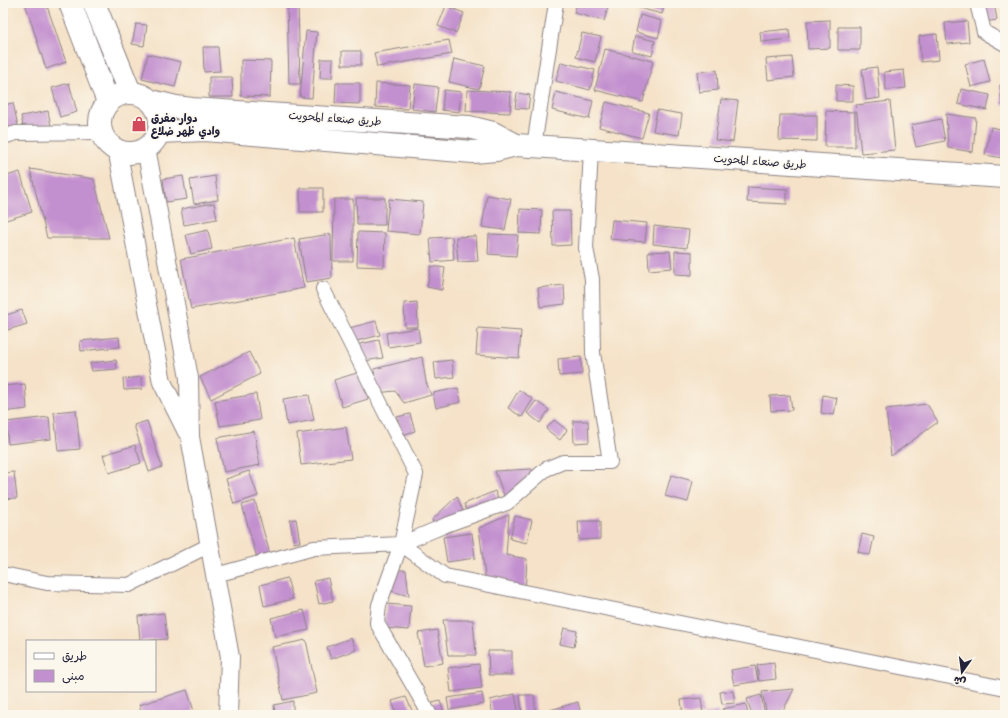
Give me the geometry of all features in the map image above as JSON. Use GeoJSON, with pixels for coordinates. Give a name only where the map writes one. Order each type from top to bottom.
{"type":"FeatureCollection","features":[{"type":"Feature","properties":{"kind":"main road"},"geometry":{"type":"LineString","coordinates":[[70,3],[108,102]]}},
{"type":"Feature","properties":{"kind":"main road"},"geometry":{"type":"LineString","coordinates":[[94,3],[130,92]]}},
{"type":"Feature","properties":{"kind":"main road"},"geometry":{"type":"LineString","coordinates":[[130,92],[141,94],[151,101],[158,111],[160,123],[152,140],[137,152],[127,152],[117,149],[107,142],[101,132],[100,122],[102,111],[108,102],[118,95],[130,92]]}},
{"type":"Feature","properties":{"kind":"main road","name":"طريق صنعاء المحويت"},"geometry":{"type":"LineString","coordinates":[[151,101],[192,109],[469,127],[493,133],[525,145]]}},
{"type":"Feature","properties":{"kind":"main road","name":"طريق صنعاء المحويت"},"geometry":{"type":"LineString","coordinates":[[152,140],[205,130],[473,152],[525,145],[1005,177]]}},
{"type":"Feature","properties":{"kind":"street"},"geometry":{"type":"LineString","coordinates":[[525,145],[556,3]]}},
{"type":"Feature","properties":{"kind":"street"},"geometry":{"type":"LineString","coordinates":[[977,3],[984,32],[1005,44]]}},
{"type":"Feature","properties":{"kind":"street"},"geometry":{"type":"LineString","coordinates":[[3,137],[16,133],[101,132]]}},
{"type":"Feature","properties":{"kind":"street"},"geometry":{"type":"LineString","coordinates":[[152,140],[189,378],[190,437],[230,657],[228,715]]}},
{"type":"Feature","properties":{"kind":"street"},"geometry":{"type":"LineString","coordinates":[[117,149],[162,382],[190,437]]}},
{"type":"Feature","properties":{"kind":"street"},"geometry":{"type":"LineString","coordinates":[[216,575],[314,548],[401,544],[446,525],[507,503],[546,469],[563,462],[610,462],[593,354],[592,279],[586,248],[591,150]]}},
{"type":"Feature","properties":{"kind":"street"},"geometry":{"type":"LineString","coordinates":[[323,289],[416,474],[401,544],[379,605],[377,623],[430,715]]}},
{"type":"Feature","properties":{"kind":"street"},"geometry":{"type":"LineString","coordinates":[[401,544],[445,576],[1005,688]]}},
{"type":"Feature","properties":{"kind":"street"},"geometry":{"type":"LineString","coordinates":[[3,574],[47,583],[128,585],[210,545]]}},
{"type":"Feature","properties":{"kind":"building"},"geometry":{"type":"Polygon","coordinates":[[[25,3],[46,3],[66,62],[46,69],[25,3]]]}},
{"type":"Feature","properties":{"kind":"building"},"geometry":{"type":"Polygon","coordinates":[[[287,3],[298,3],[300,84],[289,84],[287,3]]]}},
{"type":"Feature","properties":{"kind":"building"},"geometry":{"type":"Polygon","coordinates":[[[577,3],[609,4],[604,21],[574,13],[577,3]]]}},
{"type":"Feature","properties":{"kind":"building"},"geometry":{"type":"Polygon","coordinates":[[[636,3],[665,3],[662,14],[635,7],[636,3]]]}},
{"type":"Feature","properties":{"kind":"building"},"geometry":{"type":"Polygon","coordinates":[[[933,3],[951,3],[951,5],[933,5],[933,3]]]}},
{"type":"Feature","properties":{"kind":"building"},"geometry":{"type":"Polygon","coordinates":[[[974,3],[994,3],[997,20],[977,23],[974,3]]]}},
{"type":"Feature","properties":{"kind":"building"},"geometry":{"type":"Polygon","coordinates":[[[446,6],[464,13],[456,33],[438,26],[446,6]]]}},
{"type":"Feature","properties":{"kind":"building"},"geometry":{"type":"Polygon","coordinates":[[[640,15],[662,21],[658,38],[636,32],[640,15]]]}},
{"type":"Feature","properties":{"kind":"building"},"geometry":{"type":"Polygon","coordinates":[[[830,20],[830,48],[808,49],[807,21],[830,20]]]}},
{"type":"Feature","properties":{"kind":"building"},"geometry":{"type":"Polygon","coordinates":[[[967,21],[969,42],[947,44],[945,23],[967,21]]]}},
{"type":"Feature","properties":{"kind":"building"},"geometry":{"type":"Polygon","coordinates":[[[136,24],[147,25],[144,46],[132,44],[136,24]]]}},
{"type":"Feature","properties":{"kind":"building"},"geometry":{"type":"Polygon","coordinates":[[[838,27],[860,27],[860,50],[838,50],[838,27]]]}},
{"type":"Feature","properties":{"kind":"building"},"geometry":{"type":"Polygon","coordinates":[[[789,29],[790,39],[761,42],[760,32],[789,29]]]}},
{"type":"Feature","properties":{"kind":"building"},"geometry":{"type":"Polygon","coordinates":[[[306,31],[317,32],[312,98],[300,97],[306,31]]]}},
{"type":"Feature","properties":{"kind":"building"},"geometry":{"type":"Polygon","coordinates":[[[582,33],[601,37],[595,62],[576,57],[582,33]]]}},
{"type":"Feature","properties":{"kind":"building"},"geometry":{"type":"Polygon","coordinates":[[[937,34],[939,60],[921,62],[919,36],[937,34]]]}},
{"type":"Feature","properties":{"kind":"building"},"geometry":{"type":"Polygon","coordinates":[[[635,36],[655,41],[652,56],[632,51],[635,36]]]}},
{"type":"Feature","properties":{"kind":"building"},"geometry":{"type":"Polygon","coordinates":[[[449,40],[452,54],[377,67],[374,53],[449,40]]]}},
{"type":"Feature","properties":{"kind":"building"},"geometry":{"type":"Polygon","coordinates":[[[203,47],[218,47],[220,71],[204,72],[203,47]]]}},
{"type":"Feature","properties":{"kind":"building"},"geometry":{"type":"Polygon","coordinates":[[[605,49],[653,61],[643,102],[595,90],[605,49]]]}},
{"type":"Feature","properties":{"kind":"building"},"geometry":{"type":"Polygon","coordinates":[[[342,51],[361,51],[361,65],[342,65],[342,51]]]}},
{"type":"Feature","properties":{"kind":"building"},"geometry":{"type":"Polygon","coordinates":[[[148,54],[181,62],[175,87],[142,79],[148,54]]]}},
{"type":"Feature","properties":{"kind":"building"},"geometry":{"type":"Polygon","coordinates":[[[792,57],[794,77],[768,80],[766,59],[792,57]]]}},
{"type":"Feature","properties":{"kind":"building"},"geometry":{"type":"Polygon","coordinates":[[[321,59],[333,59],[332,78],[320,78],[321,59]]]}},
{"type":"Feature","properties":{"kind":"building"},"geometry":{"type":"Polygon","coordinates":[[[454,59],[485,66],[479,89],[449,82],[454,59]]]}},
{"type":"Feature","properties":{"kind":"building"},"geometry":{"type":"Polygon","coordinates":[[[984,59],[990,82],[971,87],[965,64],[984,59]]]}},
{"type":"Feature","properties":{"kind":"building"},"geometry":{"type":"Polygon","coordinates":[[[241,60],[271,61],[270,97],[241,96],[241,60]]]}},
{"type":"Feature","properties":{"kind":"building"},"geometry":{"type":"Polygon","coordinates":[[[561,62],[595,70],[590,90],[556,81],[561,62]]]}},
{"type":"Feature","properties":{"kind":"building"},"geometry":{"type":"Polygon","coordinates":[[[877,67],[880,98],[866,100],[862,69],[877,67]]]}},
{"type":"Feature","properties":{"kind":"building"},"geometry":{"type":"Polygon","coordinates":[[[717,70],[718,90],[699,92],[697,72],[717,70]]]}},
{"type":"Feature","properties":{"kind":"building"},"geometry":{"type":"Polygon","coordinates":[[[904,70],[906,88],[886,90],[884,72],[904,70]]]}},
{"type":"Feature","properties":{"kind":"building"},"geometry":{"type":"Polygon","coordinates":[[[209,77],[232,77],[233,97],[209,97],[209,77]]]}},
{"type":"Feature","properties":{"kind":"building"},"geometry":{"type":"Polygon","coordinates":[[[69,83],[77,112],[60,117],[52,88],[69,83]]]}},
{"type":"Feature","properties":{"kind":"building"},"geometry":{"type":"Polygon","coordinates":[[[336,83],[360,83],[360,104],[335,103],[336,83]]]}},
{"type":"Feature","properties":{"kind":"building"},"geometry":{"type":"Polygon","coordinates":[[[376,83],[410,85],[408,109],[375,107],[376,83]]]}},
{"type":"Feature","properties":{"kind":"building"},"geometry":{"type":"Polygon","coordinates":[[[415,84],[438,87],[435,112],[412,109],[415,84]]]}},
{"type":"Feature","properties":{"kind":"building"},"geometry":{"type":"Polygon","coordinates":[[[1005,84],[1005,105],[1002,105],[1000,85],[1005,84]]]}},
{"type":"Feature","properties":{"kind":"building"},"geometry":{"type":"Polygon","coordinates":[[[836,85],[853,86],[853,101],[836,101],[836,85]]]}},
{"type":"Feature","properties":{"kind":"building"},"geometry":{"type":"Polygon","coordinates":[[[961,89],[990,95],[987,110],[958,104],[961,89]]]}},
{"type":"Feature","properties":{"kind":"building"},"geometry":{"type":"Polygon","coordinates":[[[444,90],[461,92],[459,112],[442,110],[444,90]]]}},
{"type":"Feature","properties":{"kind":"building"},"geometry":{"type":"Polygon","coordinates":[[[467,90],[511,92],[510,113],[466,111],[467,90]]]}},
{"type":"Feature","properties":{"kind":"building"},"geometry":{"type":"Polygon","coordinates":[[[556,92],[593,101],[589,119],[552,110],[556,92]]]}},
{"type":"Feature","properties":{"kind":"building"},"geometry":{"type":"Polygon","coordinates":[[[517,93],[530,95],[528,109],[515,108],[517,93]]]}},
{"type":"Feature","properties":{"kind":"building"},"geometry":{"type":"Polygon","coordinates":[[[721,99],[738,101],[733,142],[715,140],[721,99]]]}},
{"type":"Feature","properties":{"kind":"building"},"geometry":{"type":"Polygon","coordinates":[[[890,101],[895,150],[861,153],[856,105],[890,101]]]}},
{"type":"Feature","properties":{"kind":"building"},"geometry":{"type":"Polygon","coordinates":[[[606,102],[649,113],[642,138],[599,127],[606,102]]]}},
{"type":"Feature","properties":{"kind":"building"},"geometry":{"type":"Polygon","coordinates":[[[13,103],[20,135],[3,139],[3,105],[13,103]]]}},
{"type":"Feature","properties":{"kind":"building"},"geometry":{"type":"Polygon","coordinates":[[[657,110],[682,114],[679,135],[653,131],[657,110]]]}},
{"type":"Feature","properties":{"kind":"building"},"geometry":{"type":"Polygon","coordinates":[[[48,111],[51,126],[24,131],[21,116],[48,111]]]}},
{"type":"Feature","properties":{"kind":"building"},"geometry":{"type":"Polygon","coordinates":[[[826,111],[855,112],[855,147],[825,147],[826,111]]]}},
{"type":"Feature","properties":{"kind":"building"},"geometry":{"type":"Polygon","coordinates":[[[946,114],[976,118],[973,152],[948,148],[946,114]]]}},
{"type":"Feature","properties":{"kind":"building"},"geometry":{"type":"Polygon","coordinates":[[[780,115],[817,115],[817,141],[779,140],[780,115]]]}},
{"type":"Feature","properties":{"kind":"building"},"geometry":{"type":"Polygon","coordinates":[[[941,119],[945,141],[916,147],[911,125],[941,119]]]}},
{"type":"Feature","properties":{"kind":"building"},"geometry":{"type":"Polygon","coordinates":[[[991,127],[1005,130],[1005,150],[1003,158],[985,155],[991,127]]]}},
{"type":"Feature","properties":{"kind":"building"},"geometry":{"type":"Polygon","coordinates":[[[30,169],[94,179],[109,238],[47,238],[30,169]]]}},
{"type":"Feature","properties":{"kind":"building"},"geometry":{"type":"Polygon","coordinates":[[[20,172],[32,212],[6,220],[3,212],[3,177],[20,172]]]}},
{"type":"Feature","properties":{"kind":"building"},"geometry":{"type":"Polygon","coordinates":[[[183,176],[187,199],[166,202],[163,179],[183,176]]]}},
{"type":"Feature","properties":{"kind":"building"},"geometry":{"type":"Polygon","coordinates":[[[215,176],[218,200],[194,204],[190,180],[215,176]]]}},
{"type":"Feature","properties":{"kind":"building"},"geometry":{"type":"Polygon","coordinates":[[[748,187],[787,189],[787,204],[747,202],[748,187]]]}},
{"type":"Feature","properties":{"kind":"building"},"geometry":{"type":"Polygon","coordinates":[[[300,188],[323,188],[323,212],[300,212],[300,188]]]}},
{"type":"Feature","properties":{"kind":"building"},"geometry":{"type":"Polygon","coordinates":[[[487,195],[511,199],[505,230],[482,227],[487,195]]]}},
{"type":"Feature","properties":{"kind":"building"},"geometry":{"type":"Polygon","coordinates":[[[356,198],[385,198],[385,225],[357,225],[356,198]]]}},
{"type":"Feature","properties":{"kind":"building"},"geometry":{"type":"Polygon","coordinates":[[[334,199],[353,199],[353,261],[333,261],[334,199]]]}},
{"type":"Feature","properties":{"kind":"building"},"geometry":{"type":"Polygon","coordinates":[[[389,199],[423,202],[420,234],[386,231],[389,199]]]}},
{"type":"Feature","properties":{"kind":"building"},"geometry":{"type":"Polygon","coordinates":[[[214,203],[217,219],[184,225],[181,209],[214,203]]]}},
{"type":"Feature","properties":{"kind":"building"},"geometry":{"type":"Polygon","coordinates":[[[520,209],[542,210],[541,234],[519,233],[520,209]]]}},
{"type":"Feature","properties":{"kind":"building"},"geometry":{"type":"Polygon","coordinates":[[[552,211],[570,211],[571,245],[553,246],[552,211]]]}},
{"type":"Feature","properties":{"kind":"building"},"geometry":{"type":"Polygon","coordinates":[[[612,220],[647,223],[645,242],[610,239],[612,220]]]}},
{"type":"Feature","properties":{"kind":"building"},"geometry":{"type":"Polygon","coordinates":[[[654,226],[689,230],[687,248],[653,244],[654,226]]]}},
{"type":"Feature","properties":{"kind":"building"},"geometry":{"type":"Polygon","coordinates":[[[208,230],[212,249],[191,254],[186,235],[208,230]]]}},
{"type":"Feature","properties":{"kind":"building"},"geometry":{"type":"Polygon","coordinates":[[[358,232],[385,233],[384,267],[357,266],[358,232]]]}},
{"type":"Feature","properties":{"kind":"building"},"geometry":{"type":"Polygon","coordinates":[[[331,234],[332,278],[306,282],[299,239],[331,234]]]}},
{"type":"Feature","properties":{"kind":"building"},"geometry":{"type":"Polygon","coordinates":[[[489,234],[518,235],[516,256],[488,254],[489,234]]]}},
{"type":"Feature","properties":{"kind":"building"},"geometry":{"type":"Polygon","coordinates":[[[476,236],[478,261],[458,262],[456,237],[476,236]]]}},
{"type":"Feature","properties":{"kind":"building"},"geometry":{"type":"Polygon","coordinates":[[[452,237],[454,260],[432,262],[430,238],[452,237]]]}},
{"type":"Feature","properties":{"kind":"building"},"geometry":{"type":"Polygon","coordinates":[[[294,238],[304,288],[191,309],[181,259],[294,238]]]}},
{"type":"Feature","properties":{"kind":"building"},"geometry":{"type":"Polygon","coordinates":[[[670,251],[672,268],[649,270],[648,252],[670,251]]]}},
{"type":"Feature","properties":{"kind":"building"},"geometry":{"type":"Polygon","coordinates":[[[675,251],[692,252],[692,275],[675,274],[675,251]]]}},
{"type":"Feature","properties":{"kind":"building"},"geometry":{"type":"Polygon","coordinates":[[[431,266],[445,268],[442,290],[427,287],[431,266]]]}},
{"type":"Feature","properties":{"kind":"building"},"geometry":{"type":"Polygon","coordinates":[[[564,285],[565,304],[540,307],[538,288],[564,285]]]}},
{"type":"Feature","properties":{"kind":"building"},"geometry":{"type":"Polygon","coordinates":[[[417,302],[418,327],[405,327],[404,303],[417,302]]]}},
{"type":"Feature","properties":{"kind":"building"},"geometry":{"type":"Polygon","coordinates":[[[22,310],[27,324],[4,331],[3,316],[22,310]]]}},
{"type":"Feature","properties":{"kind":"building"},"geometry":{"type":"Polygon","coordinates":[[[376,321],[380,335],[353,342],[349,328],[376,321]]]}},
{"type":"Feature","properties":{"kind":"building"},"geometry":{"type":"Polygon","coordinates":[[[418,328],[420,342],[388,347],[386,333],[418,328]]]}},
{"type":"Feature","properties":{"kind":"building"},"geometry":{"type":"Polygon","coordinates":[[[478,328],[521,331],[519,358],[476,355],[478,328]]]}},
{"type":"Feature","properties":{"kind":"building"},"geometry":{"type":"Polygon","coordinates":[[[119,337],[120,347],[81,351],[80,341],[119,337]]]}},
{"type":"Feature","properties":{"kind":"building"},"geometry":{"type":"Polygon","coordinates":[[[379,340],[383,358],[358,362],[355,345],[379,340]]]}},
{"type":"Feature","properties":{"kind":"building"},"geometry":{"type":"Polygon","coordinates":[[[249,352],[260,374],[211,399],[200,377],[249,352]]]}},
{"type":"Feature","properties":{"kind":"building"},"geometry":{"type":"Polygon","coordinates":[[[422,357],[426,382],[431,395],[404,403],[395,391],[376,393],[374,369],[422,357]]]}},
{"type":"Feature","properties":{"kind":"building"},"geometry":{"type":"Polygon","coordinates":[[[581,357],[582,374],[559,376],[558,359],[581,357]]]}},
{"type":"Feature","properties":{"kind":"building"},"geometry":{"type":"Polygon","coordinates":[[[116,360],[117,369],[92,371],[90,363],[116,360]]]}},
{"type":"Feature","properties":{"kind":"building"},"geometry":{"type":"Polygon","coordinates":[[[452,360],[454,377],[436,379],[434,362],[452,360]]]}},
{"type":"Feature","properties":{"kind":"building"},"geometry":{"type":"Polygon","coordinates":[[[360,372],[368,399],[342,407],[334,380],[360,372]]]}},
{"type":"Feature","properties":{"kind":"building"},"geometry":{"type":"Polygon","coordinates":[[[141,377],[142,389],[124,390],[123,379],[141,377]]]}},
{"type":"Feature","properties":{"kind":"building"},"geometry":{"type":"Polygon","coordinates":[[[25,384],[27,409],[3,412],[3,386],[25,384]]]}},
{"type":"Feature","properties":{"kind":"building"},"geometry":{"type":"Polygon","coordinates":[[[458,388],[461,402],[436,408],[433,393],[458,388]]]}},
{"type":"Feature","properties":{"kind":"building"},"geometry":{"type":"Polygon","coordinates":[[[519,390],[533,399],[522,417],[508,408],[519,390]]]}},
{"type":"Feature","properties":{"kind":"building"},"geometry":{"type":"Polygon","coordinates":[[[256,394],[260,420],[220,426],[215,401],[256,394]]]}},
{"type":"Feature","properties":{"kind":"building"},"geometry":{"type":"Polygon","coordinates":[[[309,395],[314,420],[287,425],[283,399],[309,395]]]}},
{"type":"Feature","properties":{"kind":"building"},"geometry":{"type":"Polygon","coordinates":[[[790,395],[792,410],[771,411],[770,396],[790,395]]]}},
{"type":"Feature","properties":{"kind":"building"},"geometry":{"type":"Polygon","coordinates":[[[823,395],[837,398],[834,415],[821,413],[823,395]]]}},
{"type":"Feature","properties":{"kind":"building"},"geometry":{"type":"Polygon","coordinates":[[[536,401],[549,410],[540,423],[527,413],[536,401]]]}},
{"type":"Feature","properties":{"kind":"building"},"geometry":{"type":"Polygon","coordinates":[[[927,404],[938,422],[891,456],[886,409],[927,404]]]}},
{"type":"Feature","properties":{"kind":"building"},"geometry":{"type":"Polygon","coordinates":[[[76,410],[80,449],[58,451],[54,412],[76,410]]]}},
{"type":"Feature","properties":{"kind":"building"},"geometry":{"type":"Polygon","coordinates":[[[410,414],[415,431],[402,435],[397,417],[410,414]]]}},
{"type":"Feature","properties":{"kind":"building"},"geometry":{"type":"Polygon","coordinates":[[[49,417],[51,439],[8,444],[6,422],[49,417]]]}},
{"type":"Feature","properties":{"kind":"building"},"geometry":{"type":"Polygon","coordinates":[[[554,420],[567,430],[560,440],[546,429],[554,420]]]}},
{"type":"Feature","properties":{"kind":"building"},"geometry":{"type":"Polygon","coordinates":[[[147,421],[162,467],[149,472],[134,425],[147,421]]]}},
{"type":"Feature","properties":{"kind":"building"},"geometry":{"type":"Polygon","coordinates":[[[573,421],[588,421],[589,442],[574,443],[573,421]]]}},
{"type":"Feature","properties":{"kind":"building"},"geometry":{"type":"Polygon","coordinates":[[[346,427],[351,459],[301,465],[297,434],[346,427]]]}},
{"type":"Feature","properties":{"kind":"building"},"geometry":{"type":"Polygon","coordinates":[[[254,431],[260,465],[224,472],[217,438],[254,431]]]}},
{"type":"Feature","properties":{"kind":"building"},"geometry":{"type":"Polygon","coordinates":[[[135,445],[141,463],[109,473],[103,455],[135,445]]]}},
{"type":"Feature","properties":{"kind":"building"},"geometry":{"type":"Polygon","coordinates":[[[531,469],[535,473],[505,498],[495,471],[531,469]]]}},
{"type":"Feature","properties":{"kind":"building"},"geometry":{"type":"Polygon","coordinates":[[[249,471],[258,496],[234,504],[226,479],[249,471]]]}},
{"type":"Feature","properties":{"kind":"building"},"geometry":{"type":"Polygon","coordinates":[[[14,472],[17,498],[3,499],[3,473],[14,472]]]}},
{"type":"Feature","properties":{"kind":"building"},"geometry":{"type":"Polygon","coordinates":[[[671,475],[693,481],[688,502],[665,496],[671,475]]]}},
{"type":"Feature","properties":{"kind":"building"},"geometry":{"type":"Polygon","coordinates":[[[495,491],[502,508],[472,521],[464,504],[495,491]]]}},
{"type":"Feature","properties":{"kind":"building"},"geometry":{"type":"Polygon","coordinates":[[[457,496],[468,524],[438,536],[432,520],[457,496]]]}},
{"type":"Feature","properties":{"kind":"building"},"geometry":{"type":"Polygon","coordinates":[[[255,501],[270,554],[257,558],[242,505],[255,501]]]}},
{"type":"Feature","properties":{"kind":"building"},"geometry":{"type":"Polygon","coordinates":[[[509,515],[506,555],[527,559],[525,594],[486,584],[479,528],[509,515]]]}},
{"type":"Feature","properties":{"kind":"building"},"geometry":{"type":"Polygon","coordinates":[[[515,516],[532,520],[527,543],[510,539],[515,516]]]}},
{"type":"Feature","properties":{"kind":"building"},"geometry":{"type":"Polygon","coordinates":[[[296,519],[300,542],[294,543],[290,520],[296,519]]]}},
{"type":"Feature","properties":{"kind":"building"},"geometry":{"type":"Polygon","coordinates":[[[578,521],[600,521],[600,539],[579,540],[578,521]]]}},
{"type":"Feature","properties":{"kind":"building"},"geometry":{"type":"Polygon","coordinates":[[[472,533],[475,558],[447,562],[443,537],[472,533]]]}},
{"type":"Feature","properties":{"kind":"building"},"geometry":{"type":"Polygon","coordinates":[[[862,534],[874,537],[870,555],[858,552],[862,534]]]}},
{"type":"Feature","properties":{"kind":"building"},"geometry":{"type":"Polygon","coordinates":[[[397,570],[406,570],[409,596],[391,591],[397,570]]]}},
{"type":"Feature","properties":{"kind":"building"},"geometry":{"type":"Polygon","coordinates":[[[287,578],[293,599],[264,606],[260,585],[287,578]]]}},
{"type":"Feature","properties":{"kind":"building"},"geometry":{"type":"Polygon","coordinates":[[[328,578],[333,601],[319,604],[314,581],[328,578]]]}},
{"type":"Feature","properties":{"kind":"building"},"geometry":{"type":"Polygon","coordinates":[[[386,604],[411,606],[409,630],[384,628],[386,604]]]}},
{"type":"Feature","properties":{"kind":"building"},"geometry":{"type":"Polygon","coordinates":[[[304,610],[309,630],[275,637],[271,618],[304,610]]]}},
{"type":"Feature","properties":{"kind":"building"},"geometry":{"type":"Polygon","coordinates":[[[164,613],[167,639],[140,640],[138,616],[164,613]]]}},
{"type":"Feature","properties":{"kind":"building"},"geometry":{"type":"Polygon","coordinates":[[[443,620],[473,620],[476,655],[448,655],[443,620]]]}},
{"type":"Feature","properties":{"kind":"building"},"geometry":{"type":"Polygon","coordinates":[[[564,628],[577,631],[574,647],[560,644],[564,628]]]}},
{"type":"Feature","properties":{"kind":"building"},"geometry":{"type":"Polygon","coordinates":[[[437,630],[443,663],[424,666],[418,633],[437,630]]]}},
{"type":"Feature","properties":{"kind":"building"},"geometry":{"type":"Polygon","coordinates":[[[351,638],[356,650],[331,659],[327,647],[351,638]]]}},
{"type":"Feature","properties":{"kind":"building"},"geometry":{"type":"Polygon","coordinates":[[[306,640],[317,693],[283,700],[272,647],[306,640]]]}},
{"type":"Feature","properties":{"kind":"building"},"geometry":{"type":"Polygon","coordinates":[[[488,651],[512,651],[512,675],[489,675],[488,651]]]}},
{"type":"Feature","properties":{"kind":"building"},"geometry":{"type":"Polygon","coordinates":[[[774,663],[776,679],[759,681],[757,665],[774,663]]]}},
{"type":"Feature","properties":{"kind":"building"},"geometry":{"type":"Polygon","coordinates":[[[479,664],[482,688],[451,692],[448,668],[479,664]]]}},
{"type":"Feature","properties":{"kind":"building"},"geometry":{"type":"Polygon","coordinates":[[[755,666],[758,681],[734,685],[731,670],[755,666]]]}},
{"type":"Feature","properties":{"kind":"building"},"geometry":{"type":"Polygon","coordinates":[[[794,689],[781,715],[767,715],[762,692],[794,689]]]}},
{"type":"Feature","properties":{"kind":"building"},"geometry":{"type":"Polygon","coordinates":[[[187,690],[194,711],[180,715],[142,715],[139,705],[187,690]]]}},
{"type":"Feature","properties":{"kind":"building"},"geometry":{"type":"Polygon","coordinates":[[[733,691],[735,703],[722,704],[720,692],[733,691]]]}},
{"type":"Feature","properties":{"kind":"building"},"geometry":{"type":"Polygon","coordinates":[[[482,693],[484,704],[449,710],[447,698],[482,693]]]}},
{"type":"Feature","properties":{"kind":"building"},"geometry":{"type":"Polygon","coordinates":[[[515,694],[519,715],[493,715],[490,700],[515,694]]]}},
{"type":"Feature","properties":{"kind":"building"},"geometry":{"type":"Polygon","coordinates":[[[520,695],[534,695],[536,715],[522,715],[520,695]]]}},
{"type":"Feature","properties":{"kind":"building"},"geometry":{"type":"Polygon","coordinates":[[[761,695],[765,715],[752,715],[747,699],[761,695]]]}},
{"type":"Feature","properties":{"kind":"building"},"geometry":{"type":"Polygon","coordinates":[[[406,697],[414,715],[397,715],[392,701],[406,697]]]}},
{"type":"Feature","properties":{"kind":"building"},"geometry":{"type":"Polygon","coordinates":[[[701,698],[703,714],[683,715],[681,700],[701,698]]]}},
{"type":"Feature","properties":{"kind":"building"},"geometry":{"type":"Polygon","coordinates":[[[293,701],[293,715],[275,715],[274,705],[293,701]]]}},
{"type":"Feature","properties":{"kind":"building"},"geometry":{"type":"Polygon","coordinates":[[[440,701],[445,715],[428,715],[425,705],[440,701]]]}},
{"type":"Feature","properties":{"kind":"building"},"geometry":{"type":"Polygon","coordinates":[[[578,702],[581,715],[544,715],[543,712],[578,702]]]}},
{"type":"Feature","properties":{"kind":"building"},"geometry":{"type":"Polygon","coordinates":[[[746,704],[748,715],[725,715],[723,709],[746,704]]]}},
{"type":"Feature","properties":{"kind":"building"},"geometry":{"type":"Polygon","coordinates":[[[718,711],[718,715],[704,715],[704,714],[718,711]]]}},
{"type":"Feature","properties":{"kind":"place","name":"دوار مفرق وادي ظهر ضلاع"},"geometry":{"type":"Point","coordinates":[139,124]}}]}
